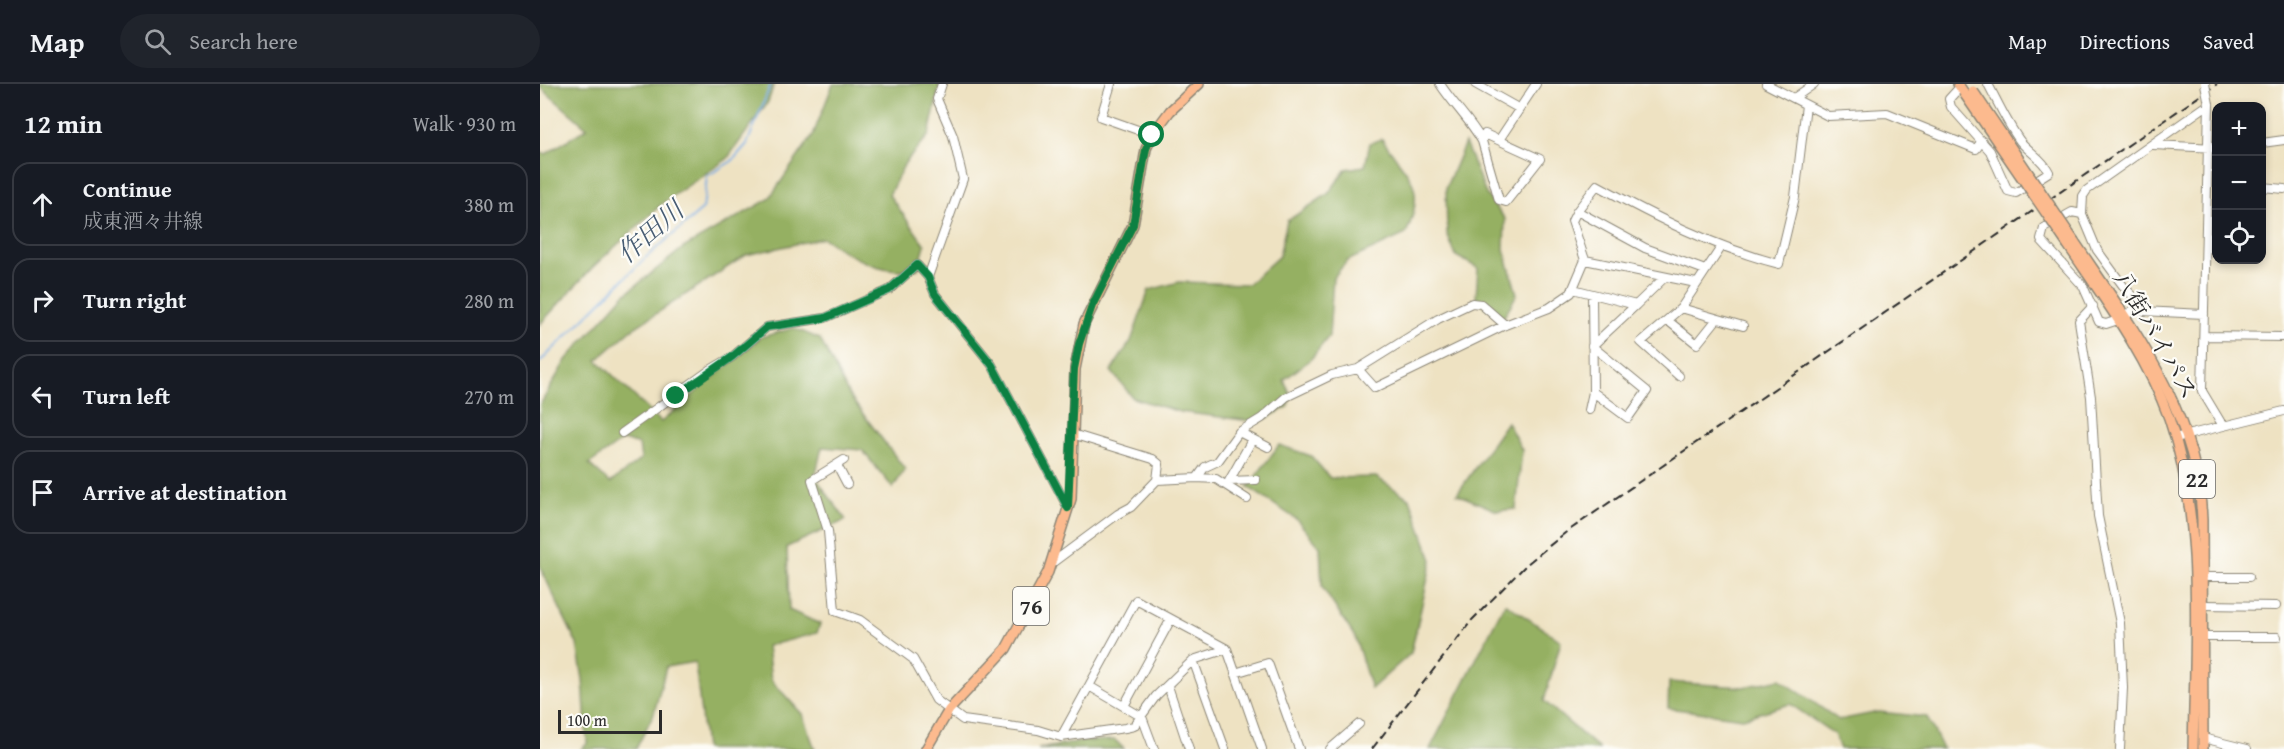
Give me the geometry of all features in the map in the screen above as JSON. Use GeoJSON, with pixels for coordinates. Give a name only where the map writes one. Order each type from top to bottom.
{"type":"FeatureCollection","features":[{"type":"Feature","properties":{"kind":"main road","name":"76"},"geometry":{"type":"LineString","coordinates":[[926,749],[938,725],[949,710],[1006,649],[1020,627],[1052,562],[1068,508],[1074,369],[1082,334],[1092,306],[1133,225],[1146,149],[1152,135],[1170,111],[1198,84]]}},
{"type":"Feature","properties":{"kind":"main road","name":"八街バイパス"},"geometry":{"type":"LineString","coordinates":[[1965,89],[2164,379],[2186,435],[2202,502],[2203,749]]}},
{"type":"Feature","properties":{"kind":"main road","name":"八街バイパス"},"geometry":{"type":"LineString","coordinates":[[2122,318],[2154,384],[2175,438],[2186,483],[2194,566],[2193,749]]}},
{"type":"Feature","properties":{"kind":"street"},"geometry":{"type":"LineString","coordinates":[[928,277],[963,179],[953,136],[937,99],[942,84]]}},
{"type":"Feature","properties":{"kind":"street"},"geometry":{"type":"LineString","coordinates":[[1111,84],[1101,117],[1152,135]]}},
{"type":"Feature","properties":{"kind":"street"},"geometry":{"type":"LineString","coordinates":[[1440,84],[1454,106],[1472,123],[1482,141],[1499,200],[1506,202],[1540,159],[1485,134],[1482,141]]}},
{"type":"Feature","properties":{"kind":"street"},"geometry":{"type":"LineString","coordinates":[[1475,84],[1518,108]]}},
{"type":"Feature","properties":{"kind":"street"},"geometry":{"type":"LineString","coordinates":[[1499,140],[1536,84]]}},
{"type":"Feature","properties":{"kind":"street"},"geometry":{"type":"LineString","coordinates":[[1766,84],[1828,116],[1887,113],[1976,148],[1982,141]]}},
{"type":"Feature","properties":{"kind":"street"},"geometry":{"type":"LineString","coordinates":[[1794,98],[1814,84]]}},
{"type":"Feature","properties":{"kind":"street"},"geometry":{"type":"LineString","coordinates":[[2205,84],[2209,104],[2212,148],[2202,391],[2223,426]]}},
{"type":"Feature","properties":{"kind":"street"},"geometry":{"type":"LineString","coordinates":[[1965,89],[1949,99],[1951,107],[1982,141],[2011,194],[2020,192],[2049,172],[2046,165],[2021,143],[2000,110],[1989,85]]}},
{"type":"Feature","properties":{"kind":"street"},"geometry":{"type":"LineString","coordinates":[[2082,214],[2072,213],[2044,228],[2040,236],[2076,277],[2102,324],[2122,318],[2138,304],[2097,249],[2082,214],[2083,196],[2087,190],[2209,104]]}},
{"type":"Feature","properties":{"kind":"street"},"geometry":{"type":"LineString","coordinates":[[1358,369],[1375,388],[1505,325],[1549,308],[1573,289],[1585,260],[1572,221],[1597,185],[1652,215],[1722,246],[1779,264],[1797,186],[1806,105]]}},
{"type":"Feature","properties":{"kind":"street"},"geometry":{"type":"LineString","coordinates":[[2266,142],[2284,140]]}},
{"type":"Feature","properties":{"kind":"street"},"geometry":{"type":"LineString","coordinates":[[2153,145],[2212,148]]}},
{"type":"Feature","properties":{"kind":"street"},"geometry":{"type":"LineString","coordinates":[[2266,187],[2284,189]]}},
{"type":"Feature","properties":{"kind":"street"},"geometry":{"type":"LineString","coordinates":[[1577,211],[1646,248],[1705,270]]}},
{"type":"Feature","properties":{"kind":"street"},"geometry":{"type":"LineString","coordinates":[[1679,376],[1641,342],[1681,308],[1722,246]]}},
{"type":"Feature","properties":{"kind":"street"},"geometry":{"type":"LineString","coordinates":[[1585,260],[1696,283]]}},
{"type":"Feature","properties":{"kind":"street"},"geometry":{"type":"LineString","coordinates":[[622,433],[710,370],[732,357],[767,327],[825,318],[889,290],[917,265],[928,277],[935,294],[992,365],[1068,508]]}},
{"type":"Feature","properties":{"kind":"street"},"geometry":{"type":"LineString","coordinates":[[1592,346],[1664,278]]}},
{"type":"Feature","properties":{"kind":"street"},"geometry":{"type":"LineString","coordinates":[[1573,289],[1636,305]]}},
{"type":"Feature","properties":{"kind":"street"},"geometry":{"type":"LineString","coordinates":[[1589,410],[1593,392],[1592,294]]}},
{"type":"Feature","properties":{"kind":"street"},"geometry":{"type":"LineString","coordinates":[[1197,478],[1205,466],[1218,461],[1239,432],[1305,386],[1332,375],[1358,369],[1438,319],[1472,303],[1481,304],[1505,325]]}},
{"type":"Feature","properties":{"kind":"street"},"geometry":{"type":"LineString","coordinates":[[2093,306],[2079,321],[2091,398],[2098,516],[2120,623],[2123,688],[2120,749]]}},
{"type":"Feature","properties":{"kind":"street"},"geometry":{"type":"LineString","coordinates":[[1681,308],[1743,326]]}},
{"type":"Feature","properties":{"kind":"street"},"geometry":{"type":"LineString","coordinates":[[2136,308],[2142,312],[2205,314]]}},
{"type":"Feature","properties":{"kind":"street"},"geometry":{"type":"LineString","coordinates":[[1667,320],[1696,344],[1717,319]]}},
{"type":"Feature","properties":{"kind":"street"},"geometry":{"type":"LineString","coordinates":[[2204,336],[2284,337]]}},
{"type":"Feature","properties":{"kind":"street"},"geometry":{"type":"LineString","coordinates":[[1592,346],[1647,391],[1628,418],[1593,392]]}},
{"type":"Feature","properties":{"kind":"street"},"geometry":{"type":"LineString","coordinates":[[2175,438],[2284,411]]}},
{"type":"Feature","properties":{"kind":"street"},"geometry":{"type":"LineString","coordinates":[[1239,432],[1268,447]]}},
{"type":"Feature","properties":{"kind":"street"},"geometry":{"type":"LineString","coordinates":[[1052,562],[1118,513],[1131,507],[1157,480],[1159,464],[1153,459],[1072,434]]}},
{"type":"Feature","properties":{"kind":"street"},"geometry":{"type":"LineString","coordinates":[[1252,440],[1229,481],[1256,480]]}},
{"type":"Feature","properties":{"kind":"street"},"geometry":{"type":"LineString","coordinates":[[847,484],[841,463],[812,480],[828,531],[835,611],[860,620],[913,658],[936,700],[963,720],[1038,730],[1061,736],[1134,726],[1156,696],[1193,660],[1227,649]]}},
{"type":"Feature","properties":{"kind":"street"},"geometry":{"type":"LineString","coordinates":[[1157,480],[1216,479],[1247,499]]}},
{"type":"Feature","properties":{"kind":"street"},"geometry":{"type":"LineString","coordinates":[[2202,577],[2249,577]]}},
{"type":"Feature","properties":{"kind":"street"},"geometry":{"type":"LineString","coordinates":[[1061,736],[1136,600],[1227,649],[1262,749]]}},
{"type":"Feature","properties":{"kind":"street"},"geometry":{"type":"LineString","coordinates":[[2203,605],[2276,606]]}},
{"type":"Feature","properties":{"kind":"street"},"geometry":{"type":"LineString","coordinates":[[1124,706],[1171,619]]}},
{"type":"Feature","properties":{"kind":"street"},"geometry":{"type":"LineString","coordinates":[[2203,637],[2277,637]]}},
{"type":"Feature","properties":{"kind":"street"},"geometry":{"type":"LineString","coordinates":[[1193,660],[1225,749]]}},
{"type":"Feature","properties":{"kind":"street"},"geometry":{"type":"LineString","coordinates":[[1235,673],[1268,663],[1299,749]]}},
{"type":"Feature","properties":{"kind":"street"},"geometry":{"type":"LineString","coordinates":[[1089,686],[1142,717],[1154,749]]}},
{"type":"Feature","properties":{"kind":"street"},"geometry":{"type":"LineString","coordinates":[[1168,686],[1190,749]]}},
{"type":"Feature","properties":{"kind":"street"},"geometry":{"type":"LineString","coordinates":[[1330,749],[1359,724]]}},
{"type":"Feature","properties":{"kind":"street"},"geometry":{"type":"LineString","coordinates":[[2203,738],[2247,749]]}},
{"type":"Feature","properties":{"kind":"green space"},"geometry":{"type":"Polygon","coordinates":[[[540,84],[774,84],[768,102],[727,159],[664,202],[593,267],[540,324],[540,153],[546,154],[587,128],[540,87],[540,84]]]}},
{"type":"Feature","properties":{"kind":"green space"},"geometry":{"type":"Polygon","coordinates":[[[833,84],[940,84],[929,135],[905,163],[889,195],[925,245],[918,269],[892,270],[880,267],[856,258],[823,238],[746,255],[631,330],[597,360],[661,422],[761,337],[794,328],[820,339],[850,397],[905,469],[893,488],[862,450],[822,447],[815,477],[846,520],[787,547],[789,610],[820,624],[817,633],[767,646],[771,680],[802,714],[815,749],[705,749],[695,662],[666,667],[654,713],[636,749],[581,749],[587,744],[583,679],[577,644],[540,567],[540,405],[566,360],[624,295],[683,248],[769,199],[813,135],[833,84]],[[623,440],[589,464],[610,483],[641,459],[639,445],[623,440]]]}},
{"type":"Feature","properties":{"kind":"green space"},"geometry":{"type":"Polygon","coordinates":[[[1382,139],[1412,183],[1415,204],[1412,217],[1406,234],[1347,261],[1333,278],[1329,336],[1311,359],[1284,380],[1291,396],[1288,407],[1259,422],[1180,412],[1133,398],[1111,371],[1131,341],[1149,290],[1179,282],[1248,284],[1279,256],[1287,221],[1328,194],[1346,169],[1365,166],[1370,143],[1382,139]]]}},
{"type":"Feature","properties":{"kind":"green space"},"geometry":{"type":"Polygon","coordinates":[[[1465,143],[1486,194],[1505,219],[1504,249],[1517,294],[1502,320],[1476,298],[1478,268],[1456,256],[1447,234],[1446,187],[1465,143]]]}},
{"type":"Feature","properties":{"kind":"green space"},"geometry":{"type":"Polygon","coordinates":[[[1507,422],[1522,450],[1516,509],[1497,511],[1457,494],[1507,422]]]}},
{"type":"Feature","properties":{"kind":"green space"},"geometry":{"type":"Polygon","coordinates":[[[1279,445],[1311,456],[1330,478],[1376,477],[1410,499],[1432,560],[1411,653],[1371,689],[1355,637],[1322,587],[1320,547],[1296,519],[1248,487],[1279,445]]]}},
{"type":"Feature","properties":{"kind":"green space"},"geometry":{"type":"Polygon","coordinates":[[[1505,603],[1561,641],[1544,701],[1599,749],[1430,749],[1505,603]]]}},
{"type":"Feature","properties":{"kind":"green space"},"geometry":{"type":"Polygon","coordinates":[[[1780,679],[1839,720],[1879,712],[1927,717],[1943,749],[1840,749],[1834,734],[1790,704],[1743,718],[1668,708],[1669,682],[1743,687],[1780,679]]]}},
{"type":"Feature","properties":{"kind":"green space"},"geometry":{"type":"Polygon","coordinates":[[[1115,740],[1124,749],[1038,749],[1087,741],[1115,740]]]}},
{"type":"Feature","properties":{"kind":"waterway","name":"作田川"},"geometry":{"type":"LineString","coordinates":[[540,362],[644,259],[703,209],[707,176],[732,161],[747,144],[771,84]]}},
{"type":"Feature","properties":{"kind":"railway"},"geometry":{"type":"LineString","coordinates":[[1372,749],[1472,620],[1527,564],[1565,533],[2217,84]]}},
{"type":"Feature","properties":{"kind":"route"},"geometry":{"type":"LineString","coordinates":[[676,396],[710,370],[732,357],[767,327],[779,323],[807,322],[825,318],[889,290],[917,265],[928,277],[935,294],[992,365],[1068,508],[1071,499],[1074,369],[1079,344],[1092,306],[1133,225],[1146,149],[1152,135]]}}]}
